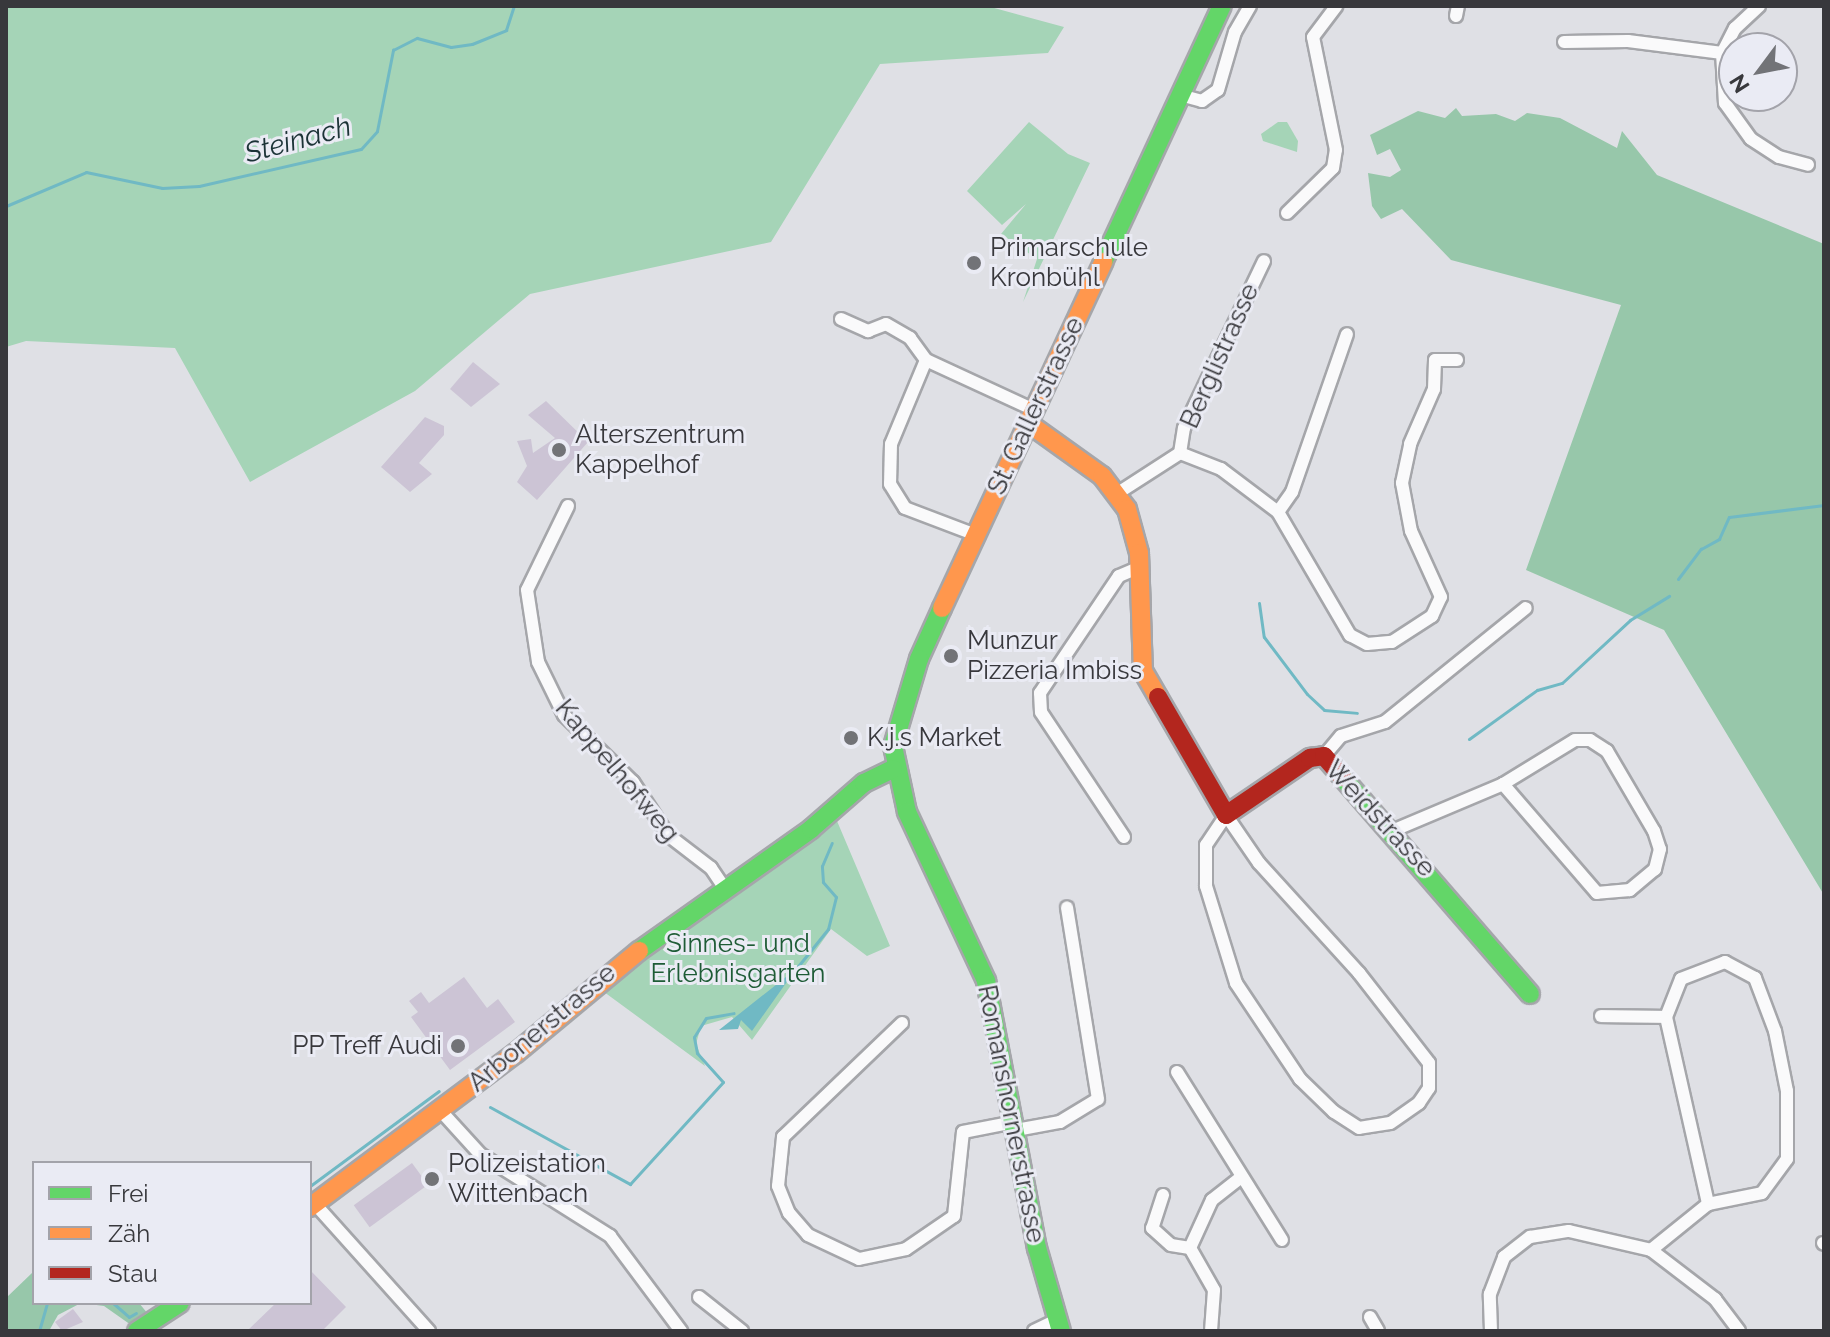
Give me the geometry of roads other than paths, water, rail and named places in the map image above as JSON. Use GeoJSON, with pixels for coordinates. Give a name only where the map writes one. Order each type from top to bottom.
{"type":"FeatureCollection","features":[{"type":"Feature","properties":{"kind":"main road","name":"St. Gallerstrasse"},"geometry":{"type":"LineString","coordinates":[[893,769],[904,695],[1222,6]]}},
{"type":"Feature","properties":{"kind":"main road"},"geometry":{"type":"LineString","coordinates":[[1031,416],[1118,493],[1133,524],[1140,567],[1143,671],[1226,815]]}},
{"type":"Feature","properties":{"kind":"main road","name":"Weidstrasse"},"geometry":{"type":"LineString","coordinates":[[1226,815],[1310,758],[1324,756],[1530,994]]}},
{"type":"Feature","properties":{"kind":"main road","name":"Arbonerstrasse"},"geometry":{"type":"LineString","coordinates":[[312,1206],[440,1110],[646,943],[823,820],[871,778],[893,769]]}},
{"type":"Feature","properties":{"kind":"main road","name":"Romanshornerstrasse"},"geometry":{"type":"LineString","coordinates":[[893,769],[986,981],[1059,1326]]}},
{"type":"Feature","properties":{"kind":"main road"},"geometry":{"type":"LineString","coordinates":[[137,1331],[158,1326],[178,1305]]}},
{"type":"Feature","properties":{"kind":"street"},"geometry":{"type":"LineString","coordinates":[[1180,95],[1202,101],[1218,90],[1235,32],[1250,6]]}},
{"type":"Feature","properties":{"kind":"street"},"geometry":{"type":"LineString","coordinates":[[1287,213],[1333,168],[1336,150],[1313,37],[1336,6]]}},
{"type":"Feature","properties":{"kind":"street"},"geometry":{"type":"LineString","coordinates":[[1733,32],[1759,6]]}},
{"type":"Feature","properties":{"kind":"street"},"geometry":{"type":"LineString","coordinates":[[1564,42],[1628,41],[1718,52]]}},
{"type":"Feature","properties":{"kind":"street"},"geometry":{"type":"LineString","coordinates":[[1732,112],[1737,125],[1767,151],[1808,165]]}},
{"type":"Feature","properties":{"kind":"street","name":"Berglistrasse"},"geometry":{"type":"LineString","coordinates":[[1180,453],[1184,428],[1264,261]]}},
{"type":"Feature","properties":{"kind":"street"},"geometry":{"type":"LineString","coordinates":[[841,319],[868,331],[886,324],[910,338],[926,360],[1031,416]]}},
{"type":"Feature","properties":{"kind":"street"},"geometry":{"type":"LineString","coordinates":[[1278,512],[1292,492],[1347,334]]}},
{"type":"Feature","properties":{"kind":"street"},"geometry":{"type":"LineString","coordinates":[[926,360],[889,451],[890,484],[905,508],[976,535]]}},
{"type":"Feature","properties":{"kind":"street"},"geometry":{"type":"LineString","coordinates":[[1118,493],[1180,453],[1238,479],[1278,512],[1350,635],[1381,645],[1432,616],[1441,590],[1411,531],[1402,483],[1410,444],[1434,389],[1435,360],[1457,360]]}},
{"type":"Feature","properties":{"kind":"street","name":"Kappelhofweg"},"geometry":{"type":"LineString","coordinates":[[568,506],[527,590],[538,662],[564,715],[633,782],[668,835],[711,868],[724,887]]}},
{"type":"Feature","properties":{"kind":"street"},"geometry":{"type":"LineString","coordinates":[[1124,837],[1041,712],[1040,693],[1119,576],[1140,567]]}},
{"type":"Feature","properties":{"kind":"street"},"geometry":{"type":"LineString","coordinates":[[1324,756],[1341,736],[1385,722],[1526,608]]}},
{"type":"Feature","properties":{"kind":"street"},"geometry":{"type":"LineString","coordinates":[[1392,831],[1503,784],[1575,740],[1597,743],[1654,831],[1660,849],[1655,869],[1630,890],[1597,893],[1503,784]]}},
{"type":"Feature","properties":{"kind":"street"},"geometry":{"type":"LineString","coordinates":[[1226,815],[1259,863],[1359,973],[1429,1063],[1429,1088],[1419,1103],[1390,1123],[1359,1128],[1334,1112],[1300,1079],[1236,983],[1206,886],[1206,845],[1226,815]]}},
{"type":"Feature","properties":{"kind":"street"},"geometry":{"type":"LineString","coordinates":[[902,1023],[783,1137],[778,1186],[789,1213],[808,1235],[859,1259],[906,1249],[954,1216],[963,1132],[1060,1122],[1098,1099],[1067,907]]}},
{"type":"Feature","properties":{"kind":"street"},"geometry":{"type":"LineString","coordinates":[[1651,1250],[1708,1204],[1762,1193],[1787,1159],[1787,1091],[1777,1040],[1760,986],[1732,963],[1712,963],[1686,975],[1674,987],[1666,1017],[1708,1204]]}},
{"type":"Feature","properties":{"kind":"street"},"geometry":{"type":"LineString","coordinates":[[1601,1016],[1666,1017]]}},
{"type":"Feature","properties":{"kind":"street"},"geometry":{"type":"LineString","coordinates":[[1177,1072],[1240,1178],[1282,1240]]}},
{"type":"Feature","properties":{"kind":"street"},"geometry":{"type":"LineString","coordinates":[[440,1110],[480,1154],[610,1236],[681,1331]]}},
{"type":"Feature","properties":{"kind":"street"},"geometry":{"type":"LineString","coordinates":[[1190,1248],[1212,1200],[1240,1178]]}},
{"type":"Feature","properties":{"kind":"street"},"geometry":{"type":"LineString","coordinates":[[1163,1195],[1152,1228],[1171,1245],[1190,1248]]}},
{"type":"Feature","properties":{"kind":"street"},"geometry":{"type":"LineString","coordinates":[[312,1206],[429,1331]]}},
{"type":"Feature","properties":{"kind":"street"},"geometry":{"type":"LineString","coordinates":[[1491,1331],[1495,1278],[1515,1246],[1553,1232],[1612,1237],[1651,1250],[1715,1299],[1739,1331]]}},
{"type":"Feature","properties":{"kind":"street"},"geometry":{"type":"LineString","coordinates":[[1190,1248],[1214,1290],[1211,1331]]}},
{"type":"Feature","properties":{"kind":"street"},"geometry":{"type":"LineString","coordinates":[[699,1297],[742,1331]]}},
{"type":"Feature","properties":{"kind":"street"},"geometry":{"type":"LineString","coordinates":[[1370,1317],[1378,1331]]}},
{"type":"Feature","properties":{"kind":"street"},"geometry":{"type":"LineString","coordinates":[[1034,1331],[1059,1326]]}},
{"type":"Feature","properties":{"kind":"water"},"geometry":{"type":"Polygon","coordinates":[[[796,969],[752,1031],[741,1020],[738,1029],[719,1030],[796,969]]]}},
{"type":"Feature","properties":{"kind":"waterway","name":"Steinach"},"geometry":{"type":"LineString","coordinates":[[6,206],[86,172],[162,188],[199,186],[361,149],[377,131],[393,50],[417,38],[451,47],[472,44],[506,30],[514,6]]}},
{"type":"Feature","properties":{"kind":"waterway"},"geometry":{"type":"LineString","coordinates":[[1678,579],[1701,549],[1719,539],[1729,517],[1824,505]]}},
{"type":"Feature","properties":{"kind":"waterway"},"geometry":{"type":"LineString","coordinates":[[1469,739],[1537,690],[1562,683],[1630,620],[1669,596]]}},
{"type":"Feature","properties":{"kind":"waterway"},"geometry":{"type":"LineString","coordinates":[[1259,603],[1264,637],[1307,694],[1324,710],[1357,713]]}},
{"type":"Feature","properties":{"kind":"waterway"},"geometry":{"type":"LineString","coordinates":[[795,970],[828,929],[836,897],[823,882],[822,866],[832,843]]}},
{"type":"Feature","properties":{"kind":"waterway"},"geometry":{"type":"LineString","coordinates":[[490,1107],[630,1184],[723,1082],[697,1053],[694,1037],[706,1018],[734,1013]]}},
{"type":"Feature","properties":{"kind":"waterway"},"geometry":{"type":"LineString","coordinates":[[312,1185],[439,1091]]}},
{"type":"Feature","properties":{"kind":"waterway"},"geometry":{"type":"LineString","coordinates":[[39,1331],[46,1305]]}},
{"type":"Feature","properties":{"kind":"waterway"},"geometry":{"type":"LineString","coordinates":[[115,1305],[129,1317],[136,1313]]}},
{"type":"Feature","properties":{"kind":"place","name":"Primarschule Kronbühl"},"geometry":{"type":"Point","coordinates":[974,263]}},
{"type":"Feature","properties":{"kind":"place","name":"Alterszentrum Kappelhof"},"geometry":{"type":"Point","coordinates":[559,450]}},
{"type":"Feature","properties":{"kind":"place","name":"Munzur Pizzeria Imbiss"},"geometry":{"type":"Point","coordinates":[951,656]}},
{"type":"Feature","properties":{"kind":"place","name":"K.j.s Market"},"geometry":{"type":"Point","coordinates":[851,738]}},
{"type":"Feature","properties":{"kind":"place","name":"PP Treff Audi"},"geometry":{"type":"Point","coordinates":[458,1046]}},
{"type":"Feature","properties":{"kind":"place","name":"Polizeistation Wittenbach"},"geometry":{"type":"Point","coordinates":[432,1179]}},
{"type":"Feature","properties":{"kind":"park label","name":"Sinnes- und Erlebnisgarten"},"geometry":{"type":"Point","coordinates":[738,959]}}]}
